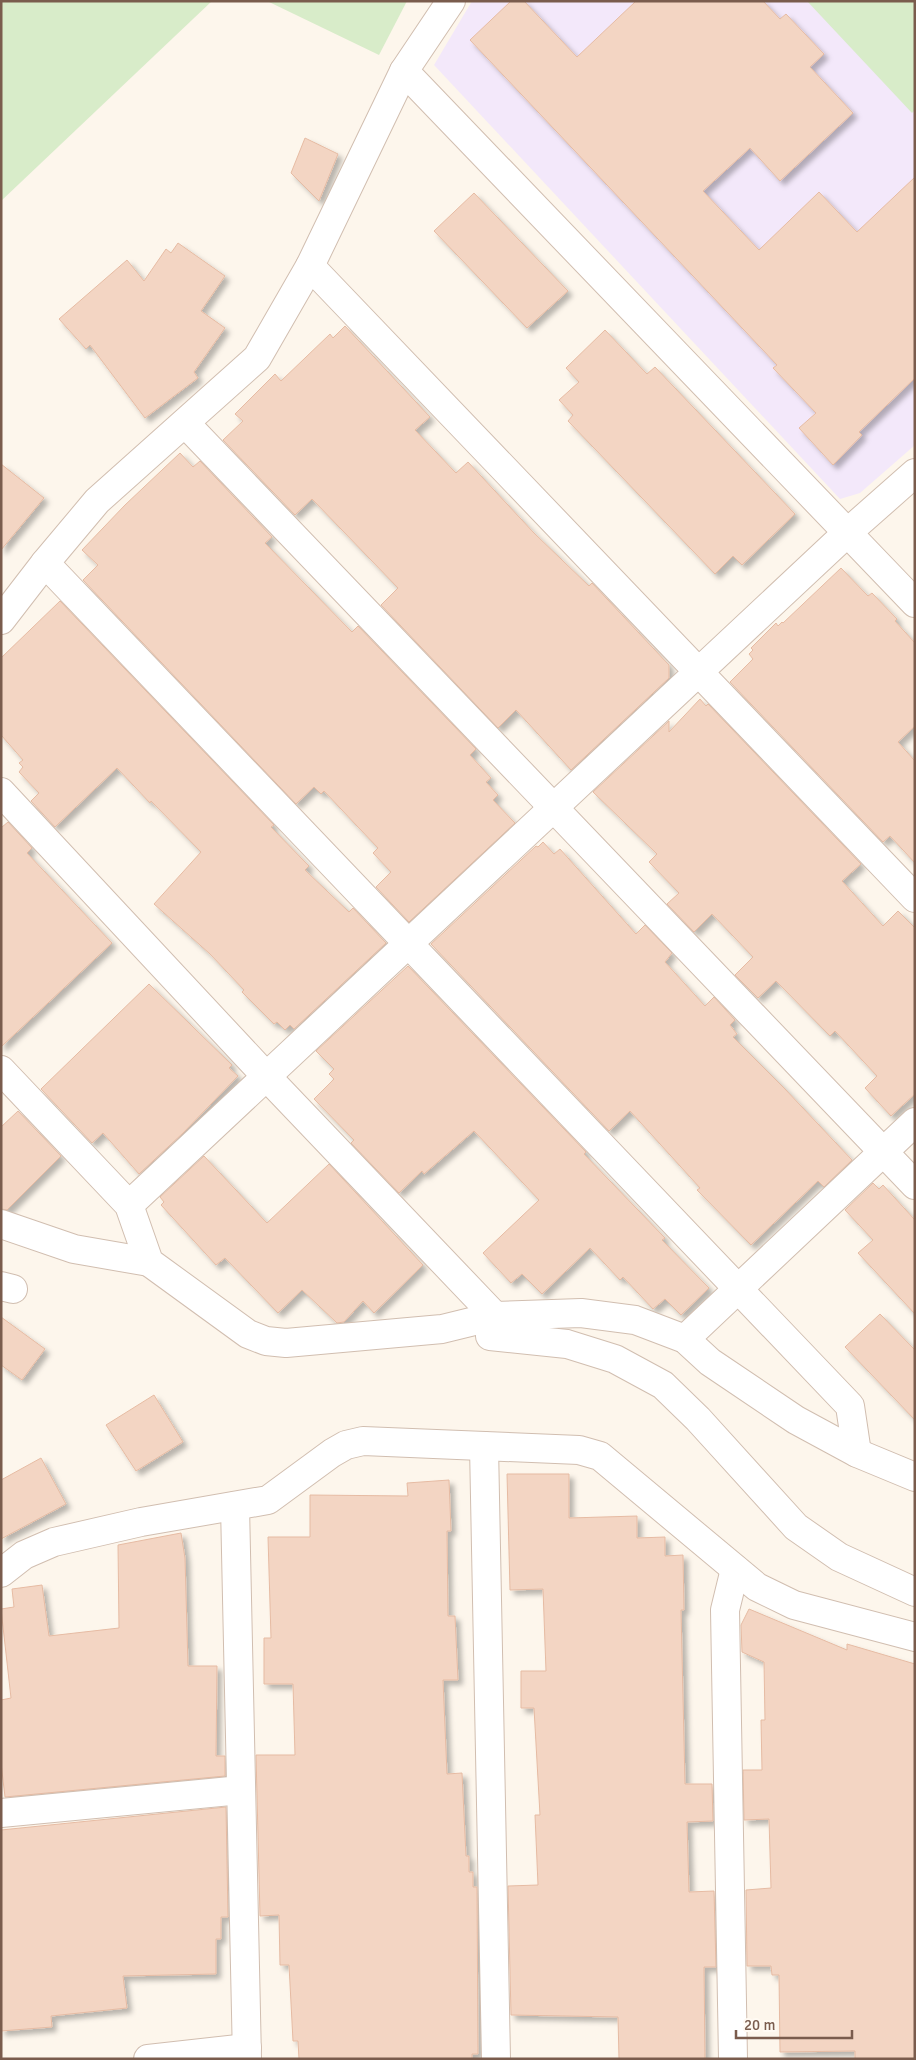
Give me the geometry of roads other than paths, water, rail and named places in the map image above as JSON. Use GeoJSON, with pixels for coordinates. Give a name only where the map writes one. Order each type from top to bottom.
{"type":"FeatureCollection","features":[{"type":"Feature","properties":{"kind":"street"},"geometry":{"type":"LineString","coordinates":[[1,620],[45,563],[97,501],[258,358],[310,266],[404,71],[451,1]]}},
{"type":"Feature","properties":{"kind":"street"},"geometry":{"type":"LineString","coordinates":[[404,71],[915,603]]}},
{"type":"Feature","properties":{"kind":"street"},"geometry":{"type":"LineString","coordinates":[[310,266],[915,898]]}},
{"type":"Feature","properties":{"kind":"street"},"geometry":{"type":"LineString","coordinates":[[185,423],[915,1185]]}},
{"type":"Feature","properties":{"kind":"street"},"geometry":{"type":"LineString","coordinates":[[129,1205],[847,533],[915,473]]}},
{"type":"Feature","properties":{"kind":"street"},"geometry":{"type":"LineString","coordinates":[[45,563],[409,942],[850,1406],[857,1453]]}},
{"type":"Feature","properties":{"kind":"street"},"geometry":{"type":"LineString","coordinates":[[1,792],[266,1076],[495,1316]]}},
{"type":"Feature","properties":{"kind":"street"},"geometry":{"type":"LineString","coordinates":[[1,1070],[129,1205],[149,1262]]}},
{"type":"Feature","properties":{"kind":"street"},"geometry":{"type":"LineString","coordinates":[[685,1339],[915,1122]]}},
{"type":"Feature","properties":{"kind":"street"},"geometry":{"type":"LineString","coordinates":[[1,1224],[74,1249],[149,1262],[248,1334],[266,1341],[286,1342],[442,1329],[495,1316],[581,1313],[635,1320],[685,1339],[710,1362],[796,1420],[857,1453],[915,1477]]}},
{"type":"Feature","properties":{"kind":"street"},"geometry":{"type":"LineString","coordinates":[[495,1316],[490,1336],[567,1344],[615,1359],[662,1385],[698,1419],[796,1527],[839,1557],[915,1592]]}},
{"type":"Feature","properties":{"kind":"street"},"geometry":{"type":"LineString","coordinates":[[1,1573],[24,1555],[54,1542],[141,1522],[268,1500],[332,1453],[346,1445],[363,1441],[579,1450],[600,1456],[757,1587],[794,1605],[915,1637]]}},
{"type":"Feature","properties":{"kind":"street"},"geometry":{"type":"LineString","coordinates":[[484,1446],[496,2059]]}},
{"type":"Feature","properties":{"kind":"street"},"geometry":{"type":"LineString","coordinates":[[148,2059],[247,2053],[235,1506]]}},
{"type":"Feature","properties":{"kind":"street"},"geometry":{"type":"LineString","coordinates":[[733,2059],[725,1610],[735,1569]]}},
{"type":"Feature","properties":{"kind":"street"},"geometry":{"type":"LineString","coordinates":[[1,1813],[241,1790]]}}]}
